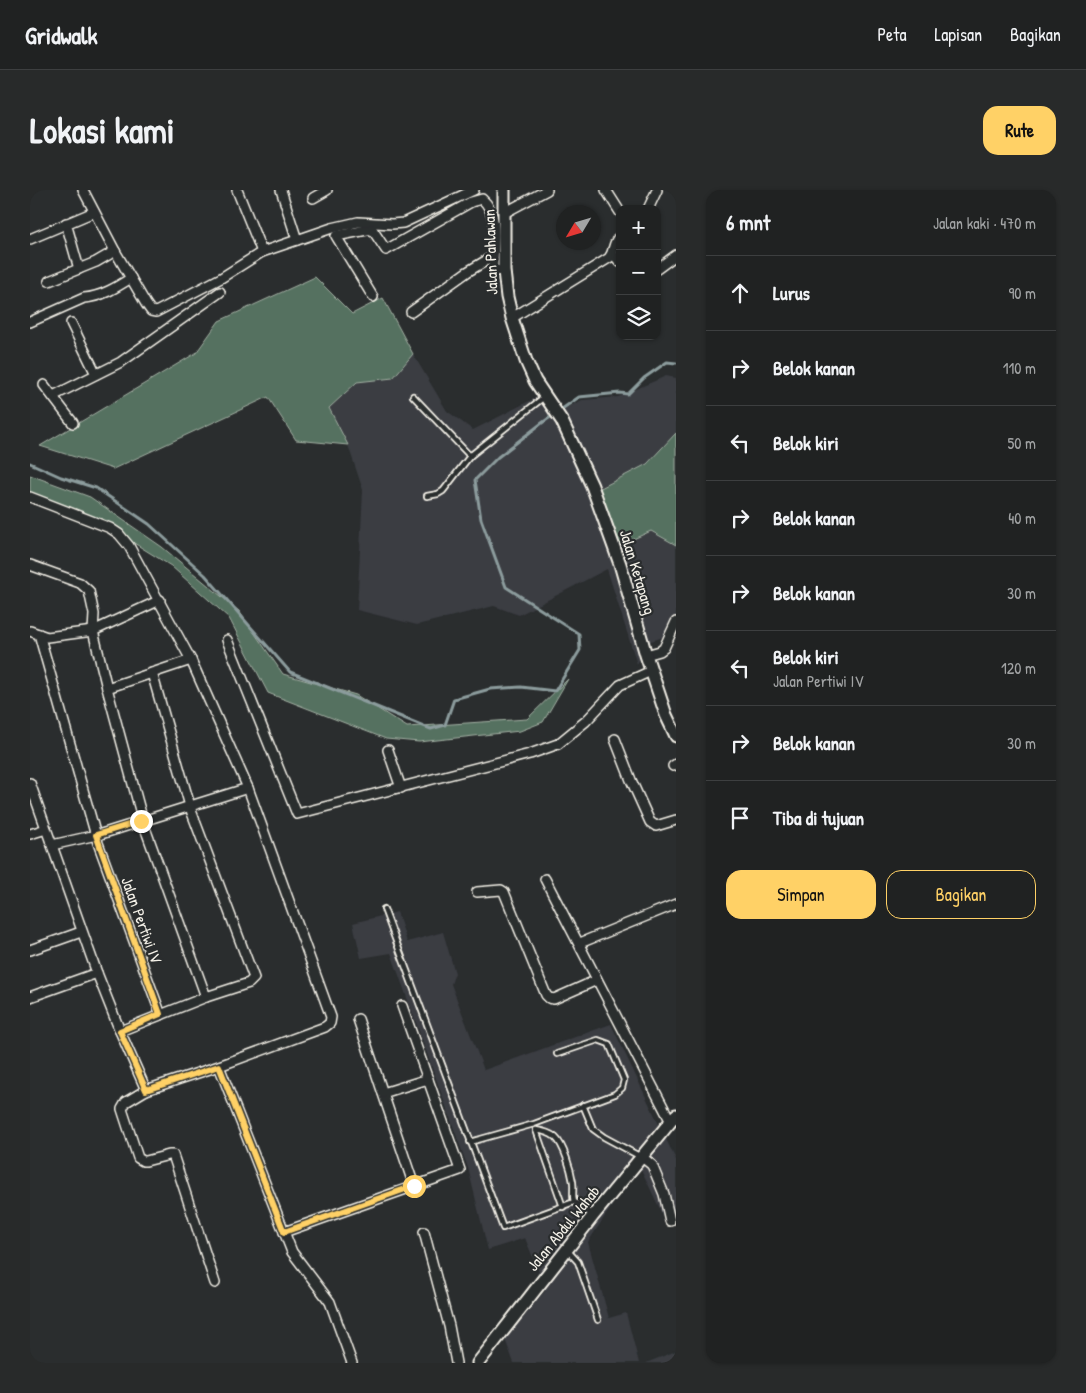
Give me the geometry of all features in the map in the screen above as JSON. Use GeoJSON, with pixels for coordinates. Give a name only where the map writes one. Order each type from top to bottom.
{"type":"FeatureCollection","features":[{"type":"Feature","properties":{"kind":"street"},"geometry":{"type":"LineString","coordinates":[[83,190],[115,251],[151,312],[156,312],[207,286],[262,252],[332,228],[358,222],[403,223],[474,190]]}},
{"type":"Feature","properties":{"kind":"street"},"geometry":{"type":"LineString","coordinates":[[237,190],[262,252]]}},
{"type":"Feature","properties":{"kind":"street"},"geometry":{"type":"LineString","coordinates":[[280,190],[297,240]]}},
{"type":"Feature","properties":{"kind":"street"},"geometry":{"type":"LineString","coordinates":[[313,198],[327,190]]}},
{"type":"Feature","properties":{"kind":"street","name":"Jalan Pahlawan"},"geometry":{"type":"LineString","coordinates":[[504,190],[504,271],[512,318],[526,361],[535,381],[562,421]]}},
{"type":"Feature","properties":{"kind":"street"},"geometry":{"type":"LineString","coordinates":[[504,213],[547,190]]}},
{"type":"Feature","properties":{"kind":"street"},"geometry":{"type":"LineString","coordinates":[[606,190],[616,206]]}},
{"type":"Feature","properties":{"kind":"street"},"geometry":{"type":"LineString","coordinates":[[650,205],[657,190]]}},
{"type":"Feature","properties":{"kind":"street"},"geometry":{"type":"LineString","coordinates":[[373,297],[336,236],[372,229],[386,250],[471,202],[482,199],[490,205],[494,224],[493,270],[504,271]]}},
{"type":"Feature","properties":{"kind":"street"},"geometry":{"type":"LineString","coordinates":[[30,239],[94,212]]}},
{"type":"Feature","properties":{"kind":"street"},"geometry":{"type":"LineString","coordinates":[[66,223],[79,269]]}},
{"type":"Feature","properties":{"kind":"street"},"geometry":{"type":"LineString","coordinates":[[512,318],[610,258],[613,254],[613,244],[616,241]]}},
{"type":"Feature","properties":{"kind":"street"},"geometry":{"type":"LineString","coordinates":[[50,281],[96,262],[115,251]]}},
{"type":"Feature","properties":{"kind":"street"},"geometry":{"type":"LineString","coordinates":[[613,254],[616,257]]}},
{"type":"Feature","properties":{"kind":"street"},"geometry":{"type":"LineString","coordinates":[[661,267],[676,255]]}},
{"type":"Feature","properties":{"kind":"street"},"geometry":{"type":"LineString","coordinates":[[411,312],[467,272],[492,257]]}},
{"type":"Feature","properties":{"kind":"street"},"geometry":{"type":"LineString","coordinates":[[30,322],[84,298],[113,289],[131,278]]}},
{"type":"Feature","properties":{"kind":"street"},"geometry":{"type":"LineString","coordinates":[[53,396],[128,357],[216,295],[207,286]]}},
{"type":"Feature","properties":{"kind":"street"},"geometry":{"type":"LineString","coordinates":[[71,323],[96,374]]}},
{"type":"Feature","properties":{"kind":"street"},"geometry":{"type":"LineString","coordinates":[[44,385],[72,423]]}},
{"type":"Feature","properties":{"kind":"street","name":"Jalan Ketapang"},"geometry":{"type":"LineString","coordinates":[[562,421],[603,516],[623,573],[651,671],[666,715],[676,736]]}},
{"type":"Feature","properties":{"kind":"street"},"geometry":{"type":"LineString","coordinates":[[30,497],[105,526],[119,534],[130,546],[191,660],[248,788],[331,1017],[330,1023],[325,1027],[219,1066],[146,1090],[126,1102],[122,1109],[138,1158],[146,1161],[170,1154],[173,1155],[215,1283]]}},
{"type":"Feature","properties":{"kind":"street"},"geometry":{"type":"LineString","coordinates":[[30,565],[86,586],[90,590],[94,614],[93,631],[142,820],[206,997]]}},
{"type":"Feature","properties":{"kind":"street"},"geometry":{"type":"LineString","coordinates":[[34,633],[47,637],[93,631],[160,600]]}},
{"type":"Feature","properties":{"kind":"street"},"geometry":{"type":"LineString","coordinates":[[646,655],[664,648],[676,622]]}},
{"type":"Feature","properties":{"kind":"street","name":"Jalan Pertiwi IV"},"geometry":{"type":"LineString","coordinates":[[34,633],[96,835],[160,1014]]}},
{"type":"Feature","properties":{"kind":"street"},"geometry":{"type":"LineString","coordinates":[[227,640],[297,814],[530,754],[558,744],[586,721],[620,686],[651,671]]}},
{"type":"Feature","properties":{"kind":"street"},"geometry":{"type":"LineString","coordinates":[[107,688],[191,660]]}},
{"type":"Feature","properties":{"kind":"street"},"geometry":{"type":"LineString","coordinates":[[120,1031],[160,1014],[249,983],[254,978],[191,806],[152,673]]}},
{"type":"Feature","properties":{"kind":"street"},"geometry":{"type":"LineString","coordinates":[[615,739],[651,824],[656,826],[676,820]]}},
{"type":"Feature","properties":{"kind":"street"},"geometry":{"type":"LineString","coordinates":[[388,750],[401,788]]}},
{"type":"Feature","properties":{"kind":"street"},"geometry":{"type":"LineString","coordinates":[[30,783],[96,973],[146,1090]]}},
{"type":"Feature","properties":{"kind":"street"},"geometry":{"type":"LineString","coordinates":[[52,845],[96,835],[248,788]]}},
{"type":"Feature","properties":{"kind":"street"},"geometry":{"type":"LineString","coordinates":[[30,834],[46,829]]}},
{"type":"Feature","properties":{"kind":"street"},"geometry":{"type":"LineString","coordinates":[[546,878],[597,980],[673,1119]]}},
{"type":"Feature","properties":{"kind":"street"},"geometry":{"type":"LineString","coordinates":[[476,892],[501,890],[504,892],[546,995],[550,998],[554,999],[597,980]]}},
{"type":"Feature","properties":{"kind":"street"},"geometry":{"type":"LineString","coordinates":[[580,943],[676,904]]}},
{"type":"Feature","properties":{"kind":"street"},"geometry":{"type":"LineString","coordinates":[[30,950],[81,932]]}},
{"type":"Feature","properties":{"kind":"street"},"geometry":{"type":"LineString","coordinates":[[30,997],[96,973]]}},
{"type":"Feature","properties":{"kind":"street"},"geometry":{"type":"LineString","coordinates":[[284,1232],[460,1170],[402,1006]]}},
{"type":"Feature","properties":{"kind":"street"},"geometry":{"type":"LineString","coordinates":[[358,1019],[414,1186]]}},
{"type":"Feature","properties":{"kind":"street"},"geometry":{"type":"LineString","coordinates":[[219,1066],[296,1260],[320,1288],[334,1310],[352,1363]]}},
{"type":"Feature","properties":{"kind":"street"},"geometry":{"type":"LineString","coordinates":[[383,1093],[428,1080]]}},
{"type":"Feature","properties":{"kind":"street","name":"Jalan Abdul Wahab"},"geometry":{"type":"LineString","coordinates":[[478,1363],[593,1216],[673,1119]]}},
{"type":"Feature","properties":{"kind":"street"},"geometry":{"type":"LineString","coordinates":[[642,1158],[652,1165],[664,1194],[670,1221]]}},
{"type":"Feature","properties":{"kind":"street"},"geometry":{"type":"LineString","coordinates":[[424,1232],[449,1326],[456,1363]]}},
{"type":"Feature","properties":{"kind":"lane"},"geometry":{"type":"LineString","coordinates":[[413,396],[470,456]]}},
{"type":"Feature","properties":{"kind":"lane"},"geometry":{"type":"LineString","coordinates":[[427,496],[443,491],[470,456],[548,400]]}},
{"type":"Feature","properties":{"kind":"lane"},"geometry":{"type":"LineString","coordinates":[[384,909],[503,1228],[574,1202],[593,1216]]}},
{"type":"Feature","properties":{"kind":"lane"},"geometry":{"type":"LineString","coordinates":[[470,1142],[534,1124],[615,1094],[622,1088],[624,1080],[609,1044],[598,1040],[557,1054]]}},
{"type":"Feature","properties":{"kind":"lane"},"geometry":{"type":"LineString","coordinates":[[583,1105],[593,1129],[642,1158]]}},
{"type":"Feature","properties":{"kind":"lane"},"geometry":{"type":"LineString","coordinates":[[534,1124],[563,1207]]}},
{"type":"Feature","properties":{"kind":"lane"},"geometry":{"type":"LineString","coordinates":[[536,1130],[556,1138],[566,1155],[573,1183],[572,1194],[574,1202]]}},
{"type":"Feature","properties":{"kind":"lane"},"geometry":{"type":"LineString","coordinates":[[566,1250],[578,1262],[598,1320]]}},
{"type":"Feature","properties":{"kind":"shaded area"},"geometry":{"type":"Polygon","coordinates":[[[413,354],[447,411],[473,430],[545,393],[558,412],[582,400],[618,397],[666,376],[676,378],[676,433],[647,464],[596,491],[651,531],[676,545],[676,633],[651,641],[637,664],[607,569],[519,615],[494,606],[417,625],[357,610],[363,490],[348,445],[329,408],[357,382],[393,378],[413,354]]]}},
{"type":"Feature","properties":{"kind":"shaded area"},"geometry":{"type":"Polygon","coordinates":[[[397,912],[407,942],[443,932],[455,973],[451,984],[484,1070],[611,1024],[676,1160],[676,1222],[667,1224],[639,1165],[588,1242],[609,1318],[626,1313],[639,1363],[514,1363],[503,1334],[523,1317],[546,1290],[525,1238],[488,1250],[468,1168],[391,953],[361,958],[353,923],[397,912]]]}},
{"type":"Feature","properties":{"kind":"shaded area"},"geometry":{"type":"Polygon","coordinates":[[[676,1351],[676,1363],[646,1363],[676,1351]]]}},
{"type":"Feature","properties":{"kind":"green space"},"geometry":{"type":"Polygon","coordinates":[[[315,277],[352,314],[383,298],[413,354],[393,378],[357,382],[329,408],[348,445],[296,440],[268,397],[113,469],[40,446],[196,353],[219,321],[315,277]]]}},
{"type":"Feature","properties":{"kind":"green space"},"geometry":{"type":"Polygon","coordinates":[[[676,433],[676,545],[651,531],[618,546],[595,491],[647,464],[676,433]]]}},
{"type":"Feature","properties":{"kind":"green space"},"geometry":{"type":"Polygon","coordinates":[[[30,475],[90,497],[162,547],[239,611],[283,674],[356,695],[407,727],[527,719],[568,679],[543,722],[520,731],[419,742],[386,739],[268,693],[229,618],[171,566],[105,525],[30,494],[30,475]]]}},
{"type":"Feature","properties":{"kind":"waterway"},"geometry":{"type":"LineString","coordinates":[[30,463],[61,477],[96,488],[149,524],[205,575],[290,672],[431,729],[445,725],[454,699],[490,689],[521,687],[555,691],[580,650],[579,634],[506,587],[481,519],[475,480],[498,457],[579,397],[628,394],[644,378],[667,362],[676,363]]}},
{"type":"Feature","properties":{"kind":"route"},"geometry":{"type":"LineString","coordinates":[[141,821],[96,835],[160,1014],[120,1031],[146,1090],[219,1066],[284,1232],[414,1186]]}}]}
